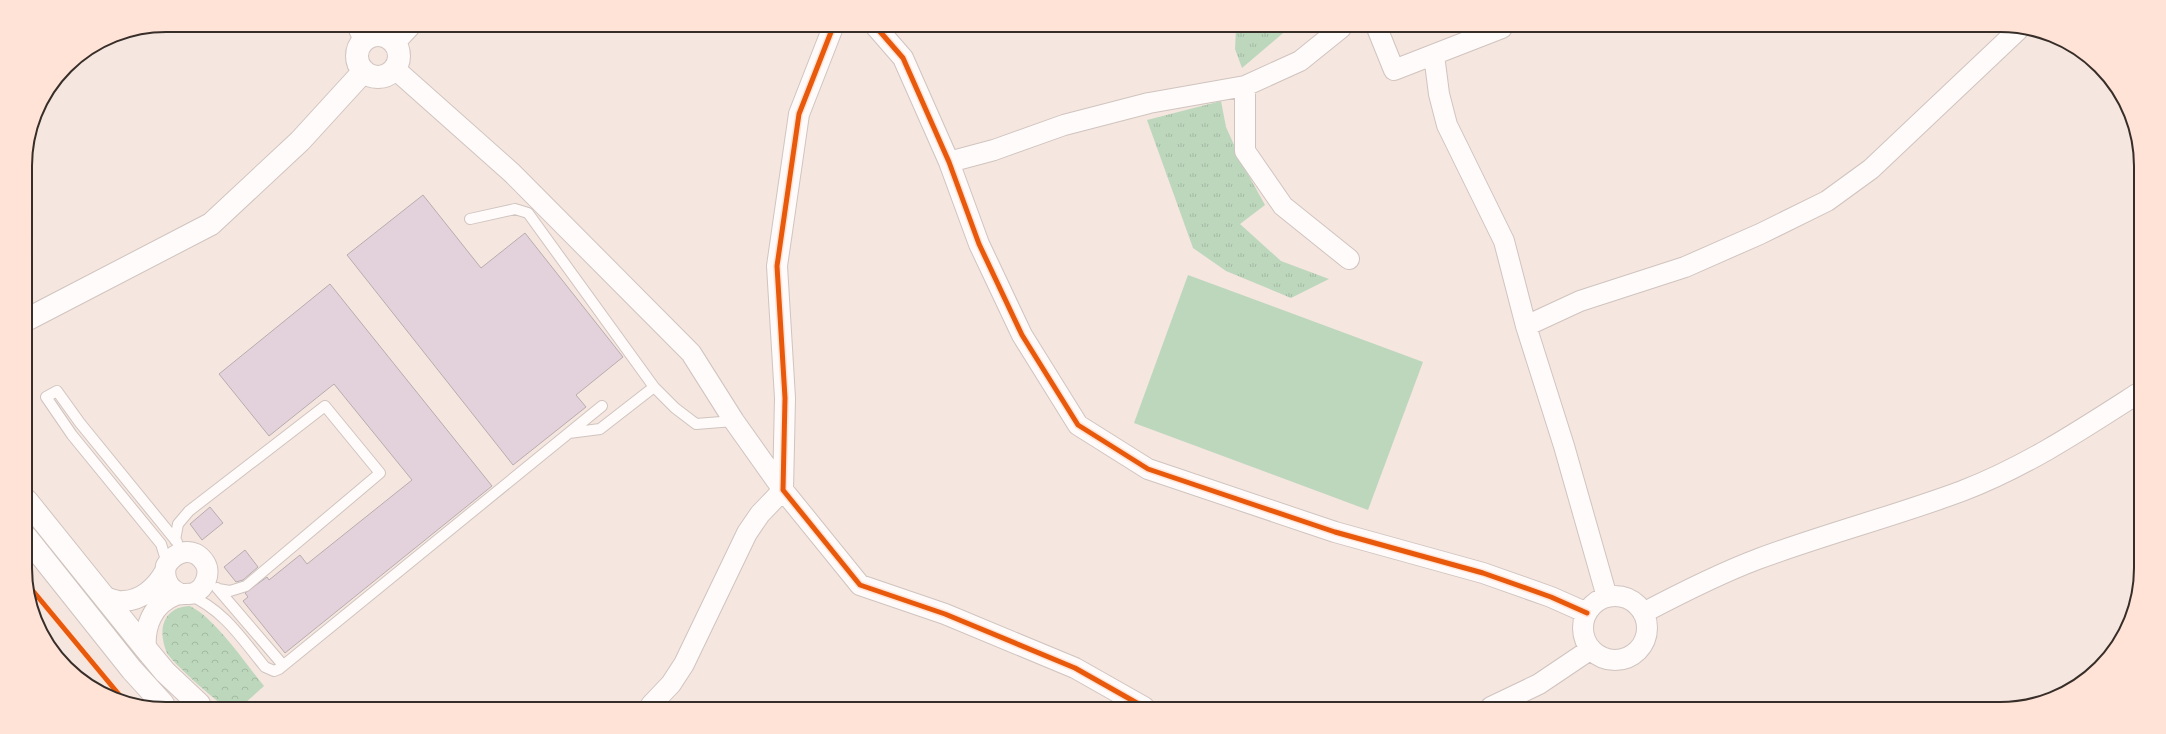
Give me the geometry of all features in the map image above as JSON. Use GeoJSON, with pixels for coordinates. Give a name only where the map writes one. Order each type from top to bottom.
{"type":"FeatureCollection","features":[{"type":"Feature","properties":{"kind":"main road"},"geometry":{"type":"LineString","coordinates":[[394,42],[403,32]]}},
{"type":"Feature","properties":{"kind":"main road"},"geometry":{"type":"LineString","coordinates":[[361,33],[384,35],[394,42],[400,52],[400,59],[395,69],[387,76],[380,78],[372,77],[364,71],[357,60],[361,33]]}},
{"type":"Feature","properties":{"kind":"main road"},"geometry":{"type":"LineString","coordinates":[[32,317],[211,224],[300,142],[364,71]]}},
{"type":"Feature","properties":{"kind":"main road"},"geometry":{"type":"LineString","coordinates":[[32,306],[133,265]]}},
{"type":"Feature","properties":{"kind":"main road"},"geometry":{"type":"LineString","coordinates":[[32,507],[146,650],[196,702]]}},
{"type":"Feature","properties":{"kind":"main road"},"geometry":{"type":"LineString","coordinates":[[32,544],[132,670],[161,702]]}},
{"type":"Feature","properties":{"kind":"street"},"geometry":{"type":"LineString","coordinates":[[654,702],[671,684],[684,664],[748,533],[760,514],[783,490],[785,398],[777,266],[799,114],[832,32]]}},
{"type":"Feature","properties":{"kind":"street"},"geometry":{"type":"LineString","coordinates":[[880,32],[903,58],[948,162],[979,244],[1022,335],[1078,425],[1148,468],[1335,532],[1483,573],[1551,597],[1587,613]]}},
{"type":"Feature","properties":{"kind":"street"},"geometry":{"type":"LineString","coordinates":[[948,162],[994,150],[1064,125],[1149,103],[1245,86],[1300,61],[1336,32]]}},
{"type":"Feature","properties":{"kind":"street"},"geometry":{"type":"LineString","coordinates":[[1379,32],[1394,70],[1492,32]]}},
{"type":"Feature","properties":{"kind":"street"},"geometry":{"type":"LineString","coordinates":[[1526,326],[1580,301],[1685,267],[1760,234],[1827,201],[1872,169],[2015,33]]}},
{"type":"Feature","properties":{"kind":"street"},"geometry":{"type":"LineString","coordinates":[[1434,55],[1439,94],[1447,125],[1504,241],[1526,326],[1564,446],[1607,597]]}},
{"type":"Feature","properties":{"kind":"street"},"geometry":{"type":"LineString","coordinates":[[395,69],[512,173],[691,353],[734,421],[783,490],[860,585],[945,614],[1075,668],[1135,702]]}},
{"type":"Feature","properties":{"kind":"street"},"geometry":{"type":"LineString","coordinates":[[1245,86],[1245,151],[1283,206],[1349,259]]}},
{"type":"Feature","properties":{"kind":"street"},"geometry":{"type":"LineString","coordinates":[[1643,613],[1719,574],[1760,558],[1962,491],[1999,475],[2077,433],[2134,396]]}},
{"type":"Feature","properties":{"kind":"street"},"geometry":{"type":"LineString","coordinates":[[104,597],[123,601],[136,598],[154,588],[175,554],[182,546],[202,559],[207,571],[204,584],[200,590],[169,599],[152,614],[145,633],[146,650]]}},
{"type":"Feature","properties":{"kind":"street"},"geometry":{"type":"LineString","coordinates":[[166,568],[169,587],[184,594]]}},
{"type":"Feature","properties":{"kind":"street"},"geometry":{"type":"LineString","coordinates":[[1607,597],[1623,597],[1633,602],[1643,613],[1647,628],[1645,638],[1641,647],[1624,659],[1614,660],[1604,658],[1591,649],[1584,634],[1584,623],[1587,613],[1593,604],[1607,597]]}},
{"type":"Feature","properties":{"kind":"street"},"geometry":{"type":"LineString","coordinates":[[1501,702],[1539,684],[1591,649]]}},
{"type":"Feature","properties":{"kind":"lane"},"geometry":{"type":"LineString","coordinates":[[470,219],[515,209],[528,213],[654,387],[675,408],[696,424],[734,421]]}},
{"type":"Feature","properties":{"kind":"lane"},"geometry":{"type":"LineString","coordinates":[[569,433],[600,429],[654,387]]}},
{"type":"Feature","properties":{"kind":"lane"},"geometry":{"type":"LineString","coordinates":[[166,568],[161,544],[72,435],[46,397],[57,391],[80,423],[182,546]]}},
{"type":"Feature","properties":{"kind":"lane"},"geometry":{"type":"LineString","coordinates":[[182,546],[178,524],[189,511],[325,406],[380,473],[246,586],[230,591],[218,589]]}},
{"type":"Feature","properties":{"kind":"lane"},"geometry":{"type":"LineString","coordinates":[[184,594],[213,607],[224,617],[265,667],[274,671],[602,406]]}},
{"type":"Feature","properties":{"kind":"lane"},"geometry":{"type":"LineString","coordinates":[[207,571],[218,589],[283,665]]}},
{"type":"Feature","properties":{"kind":"green space"},"geometry":{"type":"Polygon","coordinates":[[[1236,32],[1284,32],[1242,68],[1235,49],[1236,32]]]}},
{"type":"Feature","properties":{"kind":"green space"},"geometry":{"type":"Polygon","coordinates":[[[1221,101],[1226,127],[1244,167],[1265,205],[1240,224],[1281,261],[1329,279],[1291,298],[1226,271],[1193,248],[1147,120],[1221,101]]]}},
{"type":"Feature","properties":{"kind":"green space"},"geometry":{"type":"Polygon","coordinates":[[[1188,275],[1423,362],[1368,510],[1134,423],[1188,275]]]}},
{"type":"Feature","properties":{"kind":"green space"},"geometry":{"type":"Polygon","coordinates":[[[190,606],[210,621],[220,631],[264,686],[246,702],[219,702],[184,672],[167,653],[163,636],[165,621],[168,615],[181,607],[190,606]]]}},
{"type":"Feature","properties":{"kind":"building"},"geometry":{"type":"Polygon","coordinates":[[[423,195],[481,268],[525,233],[623,357],[576,395],[586,407],[513,465],[347,255],[423,195]]]}},
{"type":"Feature","properties":{"kind":"building"},"geometry":{"type":"Polygon","coordinates":[[[330,284],[492,486],[285,653],[243,601],[248,597],[245,593],[267,577],[269,580],[300,555],[307,564],[412,480],[334,384],[269,436],[219,374],[330,284]]]}},
{"type":"Feature","properties":{"kind":"building"},"geometry":{"type":"Polygon","coordinates":[[[210,507],[223,523],[202,540],[190,524],[210,507]]]}},
{"type":"Feature","properties":{"kind":"building"},"geometry":{"type":"Polygon","coordinates":[[[245,550],[258,567],[243,580],[236,582],[224,567],[245,550]]]}},
{"type":"Feature","properties":{"kind":"cycle path"},"geometry":{"type":"LineString","coordinates":[[831,32],[799,114],[777,266],[785,398],[783,490],[860,585],[945,614],[1075,668],[1135,702]]}},
{"type":"Feature","properties":{"kind":"cycle path"},"geometry":{"type":"LineString","coordinates":[[880,32],[903,58],[949,162],[979,244],[1022,335],[1078,425],[1148,469],[1335,532],[1483,573],[1551,597],[1587,613]]}},
{"type":"Feature","properties":{"kind":"cycle path"},"geometry":{"type":"LineString","coordinates":[[35,593],[118,693]]}}]}
